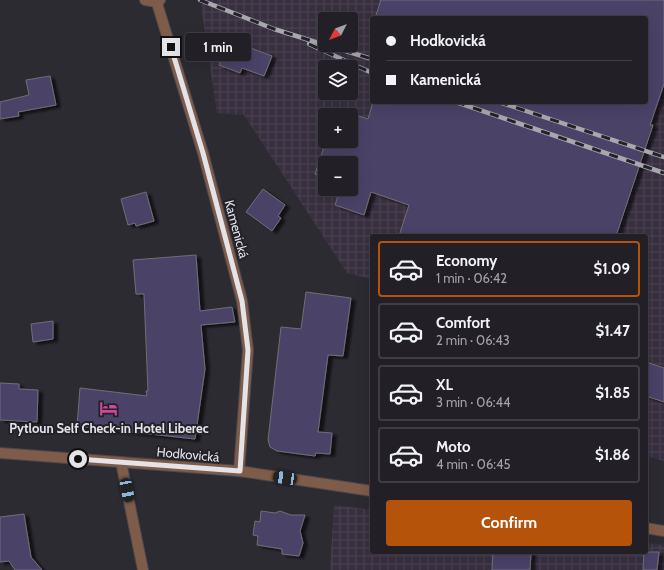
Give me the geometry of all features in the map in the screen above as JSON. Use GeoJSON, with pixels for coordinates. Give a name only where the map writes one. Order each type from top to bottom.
{"type":"FeatureCollection","features":[{"type":"Feature","properties":{"kind":"street"},"geometry":{"type":"LineString","coordinates":[[145,0],[158,1]]}},
{"type":"Feature","properties":{"kind":"street","name":"Kamenická"},"geometry":{"type":"LineString","coordinates":[[158,1],[203,153],[242,301],[248,350],[240,471]]}},
{"type":"Feature","properties":{"kind":"street","name":"Hodkovická"},"geometry":{"type":"LineString","coordinates":[[0,453],[240,471],[370,491]]}},
{"type":"Feature","properties":{"kind":"street"},"geometry":{"type":"LineString","coordinates":[[121,462],[144,570]]}},
{"type":"Feature","properties":{"kind":"street"},"geometry":{"type":"LineString","coordinates":[[648,528],[664,531]]}},
{"type":"Feature","properties":{"kind":"shaded area"},"geometry":{"type":"Polygon","coordinates":[[[208,0],[664,0],[664,461],[648,457],[648,234],[370,234],[370,279],[347,273],[244,115],[217,113],[201,5],[208,0]]]}},
{"type":"Feature","properties":{"kind":"shaded area"},"geometry":{"type":"Polygon","coordinates":[[[334,505],[370,510],[370,554],[648,554],[648,543],[664,545],[664,570],[330,570],[334,505]]]}},
{"type":"Feature","properties":{"kind":"building"},"geometry":{"type":"Polygon","coordinates":[[[381,0],[664,0],[664,84],[650,125],[653,125],[617,234],[400,234],[409,205],[371,192],[364,215],[335,205],[338,196],[358,196],[358,156],[321,156],[324,148],[358,148],[358,116],[368,119],[372,104],[648,104],[648,16],[376,16],[381,0]]]}},
{"type":"Feature","properties":{"kind":"building"},"geometry":{"type":"Polygon","coordinates":[[[228,43],[239,47],[240,44],[272,56],[264,76],[242,68],[240,73],[219,65],[228,43]]]}},
{"type":"Feature","properties":{"kind":"building"},"geometry":{"type":"Polygon","coordinates":[[[50,76],[56,105],[18,112],[19,116],[0,119],[0,102],[29,95],[26,80],[50,76]]]}},
{"type":"Feature","properties":{"kind":"building"},"geometry":{"type":"Polygon","coordinates":[[[318,165],[318,175],[315,174],[318,165]]]}},
{"type":"Feature","properties":{"kind":"building"},"geometry":{"type":"Polygon","coordinates":[[[263,189],[285,205],[278,216],[281,218],[272,231],[246,212],[263,189]]]}},
{"type":"Feature","properties":{"kind":"building"},"geometry":{"type":"Polygon","coordinates":[[[146,192],[154,221],[136,226],[135,223],[128,225],[121,199],[146,192]]]}},
{"type":"Feature","properties":{"kind":"building"},"geometry":{"type":"Polygon","coordinates":[[[196,255],[200,311],[232,307],[235,322],[201,325],[205,369],[195,439],[77,426],[80,388],[147,396],[144,294],[136,294],[133,260],[196,255]]]}},
{"type":"Feature","properties":{"kind":"building"},"geometry":{"type":"Polygon","coordinates":[[[306,292],[351,298],[343,356],[328,355],[318,432],[332,433],[330,454],[316,453],[315,456],[277,451],[270,447],[268,440],[281,327],[301,329],[306,292]]]}},
{"type":"Feature","properties":{"kind":"building"},"geometry":{"type":"Polygon","coordinates":[[[53,321],[53,339],[33,342],[31,324],[53,321]]]}},
{"type":"Feature","properties":{"kind":"building"},"geometry":{"type":"Polygon","coordinates":[[[648,363],[664,368],[664,402],[648,397],[648,363]]]}},
{"type":"Feature","properties":{"kind":"building"},"geometry":{"type":"Polygon","coordinates":[[[0,383],[19,384],[19,389],[38,390],[37,422],[0,420],[0,383]]]}},
{"type":"Feature","properties":{"kind":"building"},"geometry":{"type":"Polygon","coordinates":[[[261,511],[275,513],[280,511],[291,515],[305,515],[300,531],[303,543],[299,556],[282,554],[282,549],[257,545],[258,536],[253,535],[255,521],[260,522],[261,511]]]}},
{"type":"Feature","properties":{"kind":"building"},"geometry":{"type":"Polygon","coordinates":[[[24,514],[31,557],[42,570],[15,570],[9,561],[0,562],[0,517],[24,514]]]}},
{"type":"Feature","properties":{"kind":"building"},"geometry":{"type":"Polygon","coordinates":[[[648,552],[659,552],[657,570],[643,570],[644,554],[648,554],[648,552]]]}},
{"type":"Feature","properties":{"kind":"building"},"geometry":{"type":"Polygon","coordinates":[[[493,554],[531,554],[530,570],[492,570],[493,554]]]}},
{"type":"Feature","properties":{"kind":"railway"},"geometry":{"type":"LineString","coordinates":[[200,0],[274,29],[318,43]]}},
{"type":"Feature","properties":{"kind":"railway"},"geometry":{"type":"LineString","coordinates":[[309,44],[370,72]]}},
{"type":"Feature","properties":{"kind":"railway"},"geometry":{"type":"LineString","coordinates":[[349,52],[370,58]]}},
{"type":"Feature","properties":{"kind":"railway"},"geometry":{"type":"LineString","coordinates":[[462,104],[664,173]]}},
{"type":"Feature","properties":{"kind":"railway"},"geometry":{"type":"LineString","coordinates":[[505,104],[664,157]]}},
{"type":"Feature","properties":{"kind":"place","name":"Pytloun Self Check-in Hotel Liberec"},"geometry":{"type":"Point","coordinates":[109,409]}},
{"type":"Feature","properties":{"kind":"route"},"geometry":{"type":"LineString","coordinates":[[78,459],[240,471],[248,350],[242,301],[203,153],[171,47]]}}]}
